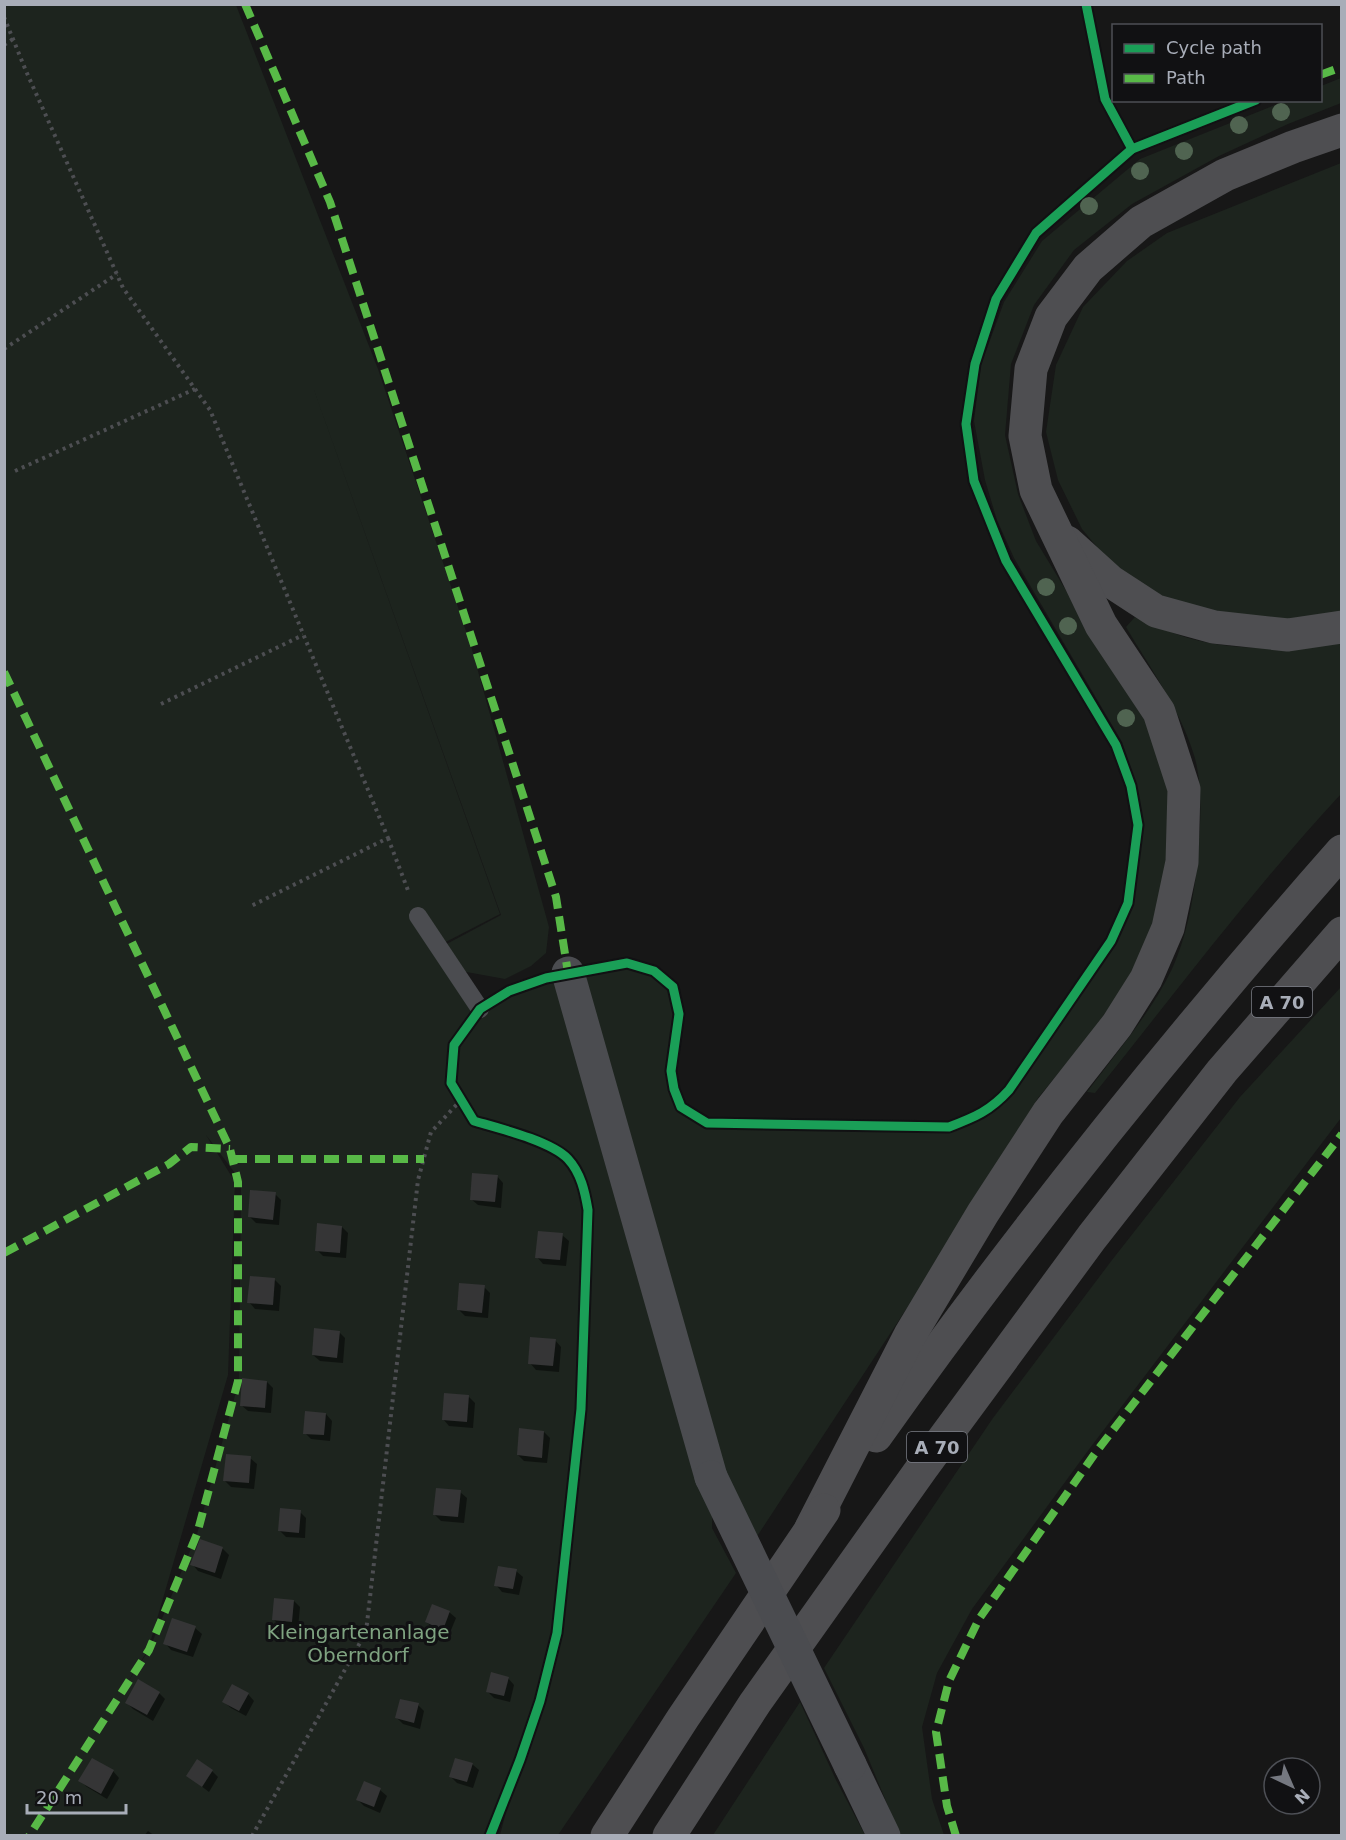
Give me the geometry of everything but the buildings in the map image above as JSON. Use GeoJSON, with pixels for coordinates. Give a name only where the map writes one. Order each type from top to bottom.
{"type":"FeatureCollection","features":[{"type":"Feature","properties":{"kind":"highway"},"geometry":{"type":"LineString","coordinates":[[811,1528],[910,1335],[983,1213],[1048,1113],[1117,1026],[1146,979],[1168,928],[1182,862],[1184,789],[1159,712],[1101,625],[1036,490],[1025,436],[1031,369],[1051,316],[1088,268],[1141,222],[1225,175],[1341,130]]}},
{"type":"Feature","properties":{"kind":"highway"},"geometry":{"type":"LineString","coordinates":[[1056,533],[1110,580],[1156,611],[1214,627],[1288,635],[1341,627]]}},
{"type":"Feature","properties":{"kind":"highway","name":"A 70"},"geometry":{"type":"LineString","coordinates":[[607,1836],[811,1528],[933,1358],[1055,1197],[1177,1042],[1341,851]]}},
{"type":"Feature","properties":{"kind":"highway","name":"A 70"},"geometry":{"type":"LineString","coordinates":[[669,1836],[768,1684],[1036,1312],[1222,1071],[1341,933]]}},
{"type":"Feature","properties":{"kind":"street"},"geometry":{"type":"LineString","coordinates":[[568,973],[711,1477],[884,1836]]}},
{"type":"Feature","properties":{"kind":"lane"},"geometry":{"type":"LineString","coordinates":[[418,916],[480,1010]]}},
{"type":"Feature","properties":{"kind":"path"},"geometry":{"type":"LineString","coordinates":[[4,16],[26,71],[123,288],[210,410],[418,916]]}},
{"type":"Feature","properties":{"kind":"path"},"geometry":{"type":"LineString","coordinates":[[4,45],[13,39]]}},
{"type":"Feature","properties":{"kind":"path"},"geometry":{"type":"LineString","coordinates":[[4,349],[117,274]]}},
{"type":"Feature","properties":{"kind":"path"},"geometry":{"type":"LineString","coordinates":[[15,471],[195,389]]}},
{"type":"Feature","properties":{"kind":"path"},"geometry":{"type":"LineString","coordinates":[[161,704],[303,635]]}},
{"type":"Feature","properties":{"kind":"path"},"geometry":{"type":"LineString","coordinates":[[251,906],[387,838]]}},
{"type":"Feature","properties":{"kind":"path"},"geometry":{"type":"LineString","coordinates":[[252,1836],[366,1632],[418,1180],[431,1132],[461,1100]]}},
{"type":"Feature","properties":{"kind":"green space","name":"Kleingartenanlage Oberndorf"},"geometry":{"type":"Polygon","coordinates":[[[5,5],[236,5],[378,369],[471,646],[549,927],[546,953],[531,966],[505,979],[461,971],[441,947],[501,915],[308,373],[500,914],[438,946],[479,1010],[453,1046],[451,1083],[459,1096],[453,1082],[454,1046],[481,1011],[509,991],[546,978],[626,963],[654,971],[673,987],[679,1014],[671,1071],[673,1089],[680,1107],[706,1123],[950,1128],[968,1121],[989,1110],[1010,1091],[1112,943],[1130,903],[1138,862],[1141,825],[1136,784],[1122,742],[1014,558],[997,520],[985,480],[974,421],[981,365],[1004,302],[1042,241],[1140,159],[1282,102],[1322,102],[1322,86],[1341,78],[1341,103],[1288,124],[1219,156],[1132,204],[1074,250],[1034,305],[1011,364],[1005,435],[1018,494],[1036,541],[1090,630],[1148,717],[1171,788],[1173,858],[1158,920],[1135,971],[1089,1036],[1038,1098],[924,1282],[752,1544],[713,1473],[712,1528],[736,1573],[558,1835],[500,1835],[519,1762],[490,1835],[5,1836],[5,5]],[[206,1135],[235,1182],[228,1375],[148,1650],[120,1694],[149,1650],[197,1534],[239,1381],[241,1181],[206,1135]],[[568,1160],[581,1183],[588,1211],[581,1407],[590,1210],[581,1179],[568,1160]],[[579,1421],[556,1633],[550,1662],[557,1633],[579,1421]]]}},
{"type":"Feature","properties":{"kind":"green space"},"geometry":{"type":"Polygon","coordinates":[[[1341,163],[1341,618],[1285,625],[1211,617],[1159,599],[1116,570],[1082,529],[1058,480],[1046,432],[1056,365],[1083,307],[1127,261],[1167,233],[1341,163]]]}},
{"type":"Feature","properties":{"kind":"green space"},"geometry":{"type":"Polygon","coordinates":[[[1135,617],[1185,637],[1228,646],[1286,648],[1341,643],[1341,794],[1246,904],[1095,1093],[1087,1092],[1144,1017],[1172,969],[1188,922],[1198,857],[1200,798],[1194,755],[1173,705],[1126,627],[1135,617]]]}},
{"type":"Feature","properties":{"kind":"green space"},"geometry":{"type":"Polygon","coordinates":[[[1341,987],[1341,1118],[1090,1448],[972,1609],[937,1673],[922,1727],[932,1799],[944,1835],[900,1835],[864,1748],[824,1668],[993,1418],[1112,1260],[1240,1097],[1341,987]]]}},
{"type":"Feature","properties":{"kind":"green space"},"geometry":{"type":"Polygon","coordinates":[[[800,1702],[836,1780],[865,1835],[713,1835],[800,1702]]]}},
{"type":"Feature","properties":{"kind":"marked path"},"geometry":{"type":"LineString","coordinates":[[245,4],[330,202],[556,897],[568,973]]}},
{"type":"Feature","properties":{"kind":"marked path"},"geometry":{"type":"LineString","coordinates":[[1322,74],[1342,67]]}},
{"type":"Feature","properties":{"kind":"marked path"},"geometry":{"type":"LineString","coordinates":[[4,672],[230,1149],[238,1182],[238,1381],[197,1534],[149,1650],[29,1836]]}},
{"type":"Feature","properties":{"kind":"marked path"},"geometry":{"type":"LineString","coordinates":[[956,1836],[947,1806],[936,1732],[949,1681],[979,1619],[1096,1452],[1342,1134]]}},
{"type":"Feature","properties":{"kind":"marked path"},"geometry":{"type":"LineString","coordinates":[[4,1253],[169,1164],[191,1147],[230,1149]]}},
{"type":"Feature","properties":{"kind":"marked path"},"geometry":{"type":"LineString","coordinates":[[232,1159],[424,1159]]}},
{"type":"Feature","properties":{"kind":"cycle path"},"geometry":{"type":"LineString","coordinates":[[1086,4],[1105,99],[1132,149]]}},
{"type":"Feature","properties":{"kind":"cycle path"},"geometry":{"type":"LineString","coordinates":[[490,1836],[540,1701],[557,1633],[581,1409],[588,1210],[579,1177],[572,1164],[560,1152],[524,1136],[474,1121],[451,1083],[454,1045],[480,1009],[509,991],[546,978],[627,963],[654,971],[673,987],[679,1014],[671,1071],[674,1089],[681,1107],[707,1123],[949,1127],[982,1113],[1009,1090],[1111,941],[1128,903],[1138,825],[1131,786],[1116,745],[1006,561],[974,481],[966,424],[975,364],[996,299],[1036,233],[1132,149],[1251,102]]}}]}
